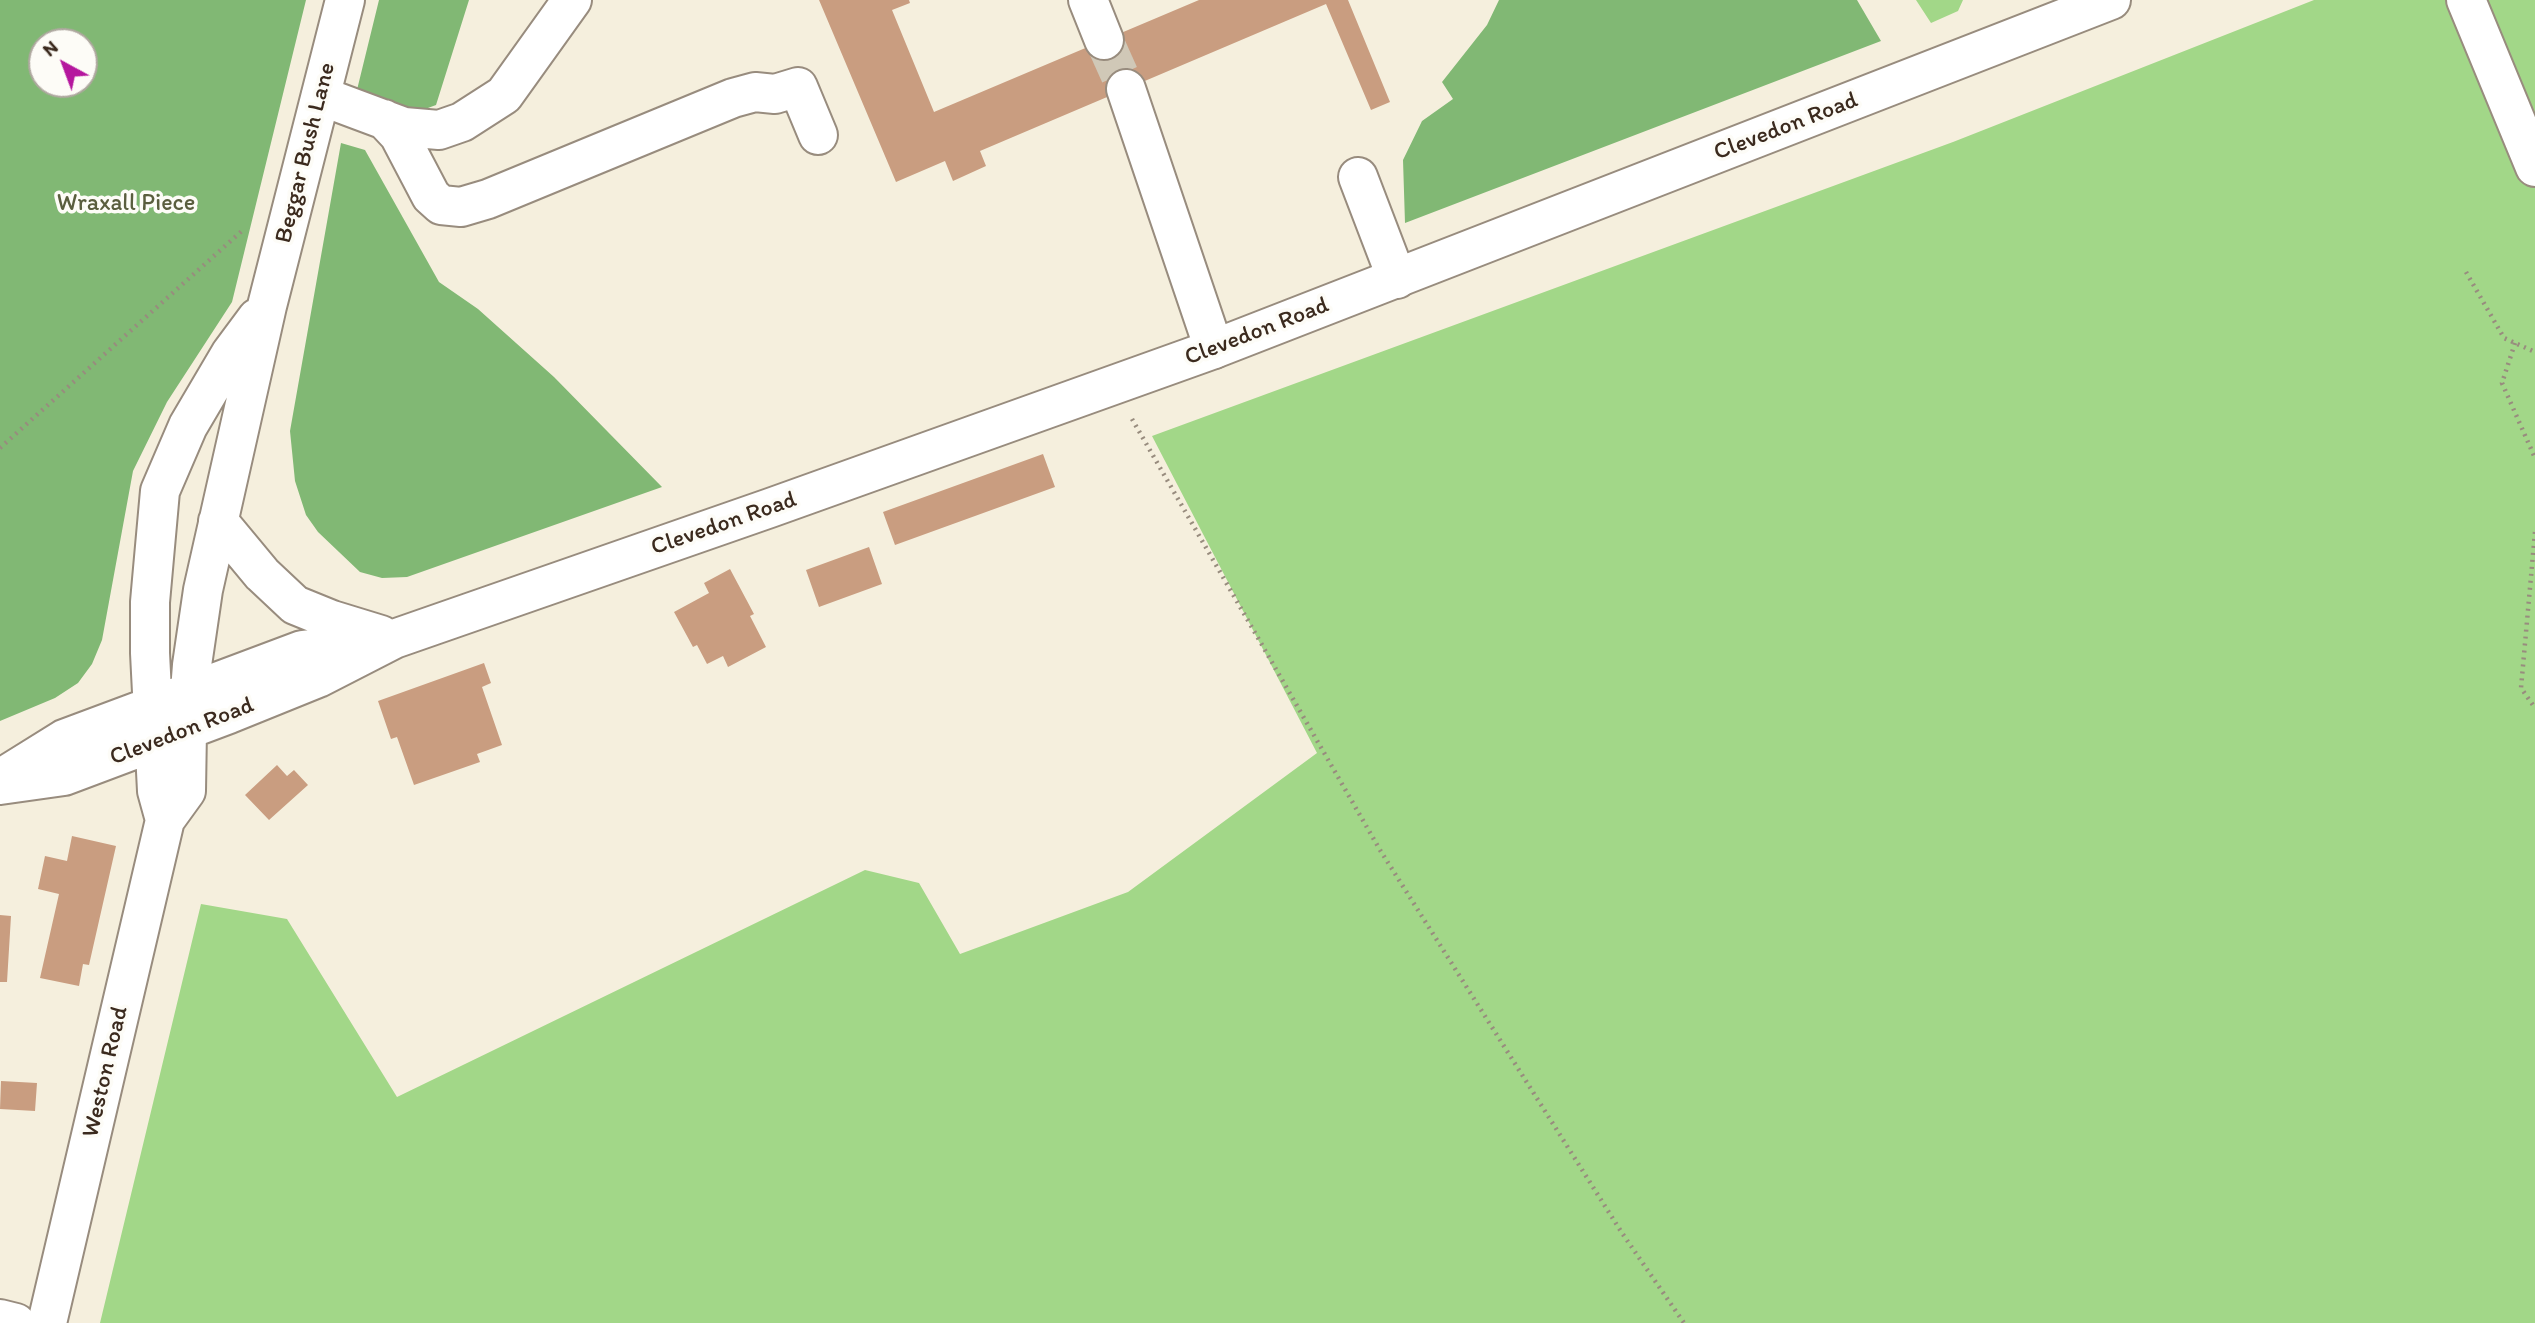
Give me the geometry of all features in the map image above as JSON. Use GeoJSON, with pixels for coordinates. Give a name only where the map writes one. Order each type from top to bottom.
{"type":"FeatureCollection","features":[{"type":"Feature","properties":{"kind":"main road","name":"Beggar Bush Lane"},"geometry":{"type":"LineString","coordinates":[[190,692],[203,590],[218,521],[267,306],[345,0]]}},
{"type":"Feature","properties":{"kind":"main road"},"geometry":{"type":"LineString","coordinates":[[321,96],[404,127],[439,130],[462,122],[504,94],[572,0]]}},
{"type":"Feature","properties":{"kind":"main road"},"geometry":{"type":"LineString","coordinates":[[1088,0],[1104,40]]}},
{"type":"Feature","properties":{"kind":"main road","name":"Clevedon Road"},"geometry":{"type":"LineString","coordinates":[[0,785],[64,776],[164,726],[318,678],[394,639],[1214,349],[2111,0]]}},
{"type":"Feature","properties":{"kind":"main road"},"geometry":{"type":"LineString","coordinates":[[2466,0],[2535,167]]}},
{"type":"Feature","properties":{"kind":"main road"},"geometry":{"type":"LineString","coordinates":[[384,119],[399,135],[431,196],[441,205],[461,207],[488,199],[733,98],[755,92],[775,94],[797,87],[818,135]]}},
{"type":"Feature","properties":{"kind":"main road"},"geometry":{"type":"LineString","coordinates":[[1126,89],[1214,349]]}},
{"type":"Feature","properties":{"kind":"main road"},"geometry":{"type":"LineString","coordinates":[[1358,177],[1397,279]]}},
{"type":"Feature","properties":{"kind":"main road","name":"Beggar Bush Lane"},"geometry":{"type":"LineString","coordinates":[[164,726],[150,602],[160,491],[200,405],[231,353],[267,306]]}},
{"type":"Feature","properties":{"kind":"main road"},"geometry":{"type":"LineString","coordinates":[[218,521],[262,574],[295,605],[332,620],[394,639]]}},
{"type":"Feature","properties":{"kind":"main road","name":"Clevedon Road"},"geometry":{"type":"LineString","coordinates":[[0,779],[64,739],[164,726],[190,692],[302,650],[394,639]]}},
{"type":"Feature","properties":{"kind":"main road","name":"Weston Road"},"geometry":{"type":"LineString","coordinates":[[47,1323],[165,820],[157,791],[164,726]]}},
{"type":"Feature","properties":{"kind":"main road"},"geometry":{"type":"LineString","coordinates":[[0,1320],[16,1323]]}},
{"type":"Feature","properties":{"kind":"path"},"geometry":{"type":"LineString","coordinates":[[0,448],[248,225]]}},
{"type":"Feature","properties":{"kind":"path"},"geometry":{"type":"LineString","coordinates":[[2466,272],[2504,338],[2535,352]]}},
{"type":"Feature","properties":{"kind":"path"},"geometry":{"type":"LineString","coordinates":[[2515,343],[2502,383],[2535,458]]}},
{"type":"Feature","properties":{"kind":"path"},"geometry":{"type":"LineString","coordinates":[[1141,439],[1380,850],[1622,1233],[1684,1323]]}},
{"type":"Feature","properties":{"kind":"path"},"geometry":{"type":"LineString","coordinates":[[2535,532],[2521,688],[2535,708]]}},
{"type":"Feature","properties":{"kind":"green space","name":"Wraxall Piece"},"geometry":{"type":"Polygon","coordinates":[[[0,0],[306,0],[232,302],[167,402],[133,471],[102,640],[92,664],[78,683],[55,698],[0,721],[0,0]]]}},
{"type":"Feature","properties":{"kind":"green space"},"geometry":{"type":"Polygon","coordinates":[[[379,0],[469,0],[436,105],[409,115],[355,98],[379,0]]]}},
{"type":"Feature","properties":{"kind":"green space"},"geometry":{"type":"Polygon","coordinates":[[[1499,0],[1857,0],[1881,41],[1405,223],[1403,160],[1422,121],[1453,99],[1442,82],[1487,25],[1499,0]]]}},
{"type":"Feature","properties":{"kind":"green space"},"geometry":{"type":"Polygon","coordinates":[[[1916,0],[1963,0],[1958,11],[1931,23],[1916,0]]]}},
{"type":"Feature","properties":{"kind":"green space"},"geometry":{"type":"Polygon","coordinates":[[[2314,0],[2535,0],[2535,1323],[100,1323],[201,904],[287,919],[397,1097],[865,870],[919,883],[960,954],[1128,892],[1317,753],[1152,436],[1953,142],[2314,0]]]}},
{"type":"Feature","properties":{"kind":"green space"},"geometry":{"type":"Polygon","coordinates":[[[341,143],[365,150],[439,282],[478,309],[554,377],[662,487],[407,577],[382,578],[360,572],[318,532],[306,515],[295,481],[290,431],[341,143]]]}},
{"type":"Feature","properties":{"kind":"building"},"geometry":{"type":"Polygon","coordinates":[[[819,0],[909,0],[910,3],[892,10],[934,112],[1199,0],[1348,0],[1390,102],[1371,110],[1326,4],[980,151],[986,166],[953,181],[945,161],[896,182],[819,0]]]}},
{"type":"Feature","properties":{"kind":"building"},"geometry":{"type":"Polygon","coordinates":[[[1043,454],[1055,487],[895,545],[883,512],[1043,454]]]}},
{"type":"Feature","properties":{"kind":"building"},"geometry":{"type":"Polygon","coordinates":[[[869,547],[882,584],[819,607],[806,570],[869,547]]]}},
{"type":"Feature","properties":{"kind":"building"},"geometry":{"type":"Polygon","coordinates":[[[730,569],[754,614],[750,616],[766,647],[728,667],[723,656],[707,664],[697,645],[693,647],[674,612],[709,593],[704,583],[730,569]]]}},
{"type":"Feature","properties":{"kind":"building"},"geometry":{"type":"Polygon","coordinates":[[[484,663],[491,683],[482,687],[502,745],[477,754],[480,762],[414,785],[397,737],[391,739],[378,701],[484,663]]]}},
{"type":"Feature","properties":{"kind":"building"},"geometry":{"type":"Polygon","coordinates":[[[277,765],[287,776],[294,770],[308,785],[269,820],[245,795],[277,765]]]}},
{"type":"Feature","properties":{"kind":"building"},"geometry":{"type":"Polygon","coordinates":[[[72,836],[116,846],[89,965],[83,964],[79,986],[40,978],[59,894],[38,889],[45,856],[67,861],[72,836]]]}},
{"type":"Feature","properties":{"kind":"building"},"geometry":{"type":"Polygon","coordinates":[[[0,915],[11,916],[7,982],[0,982],[0,915]]]}},
{"type":"Feature","properties":{"kind":"building"},"geometry":{"type":"Polygon","coordinates":[[[1,1081],[37,1083],[35,1111],[0,1109],[1,1081]]]}},
{"type":"Feature","properties":{"kind":"tunnel"},"geometry":{"type":"LineString","coordinates":[[1104,40],[1126,89]]}}]}
